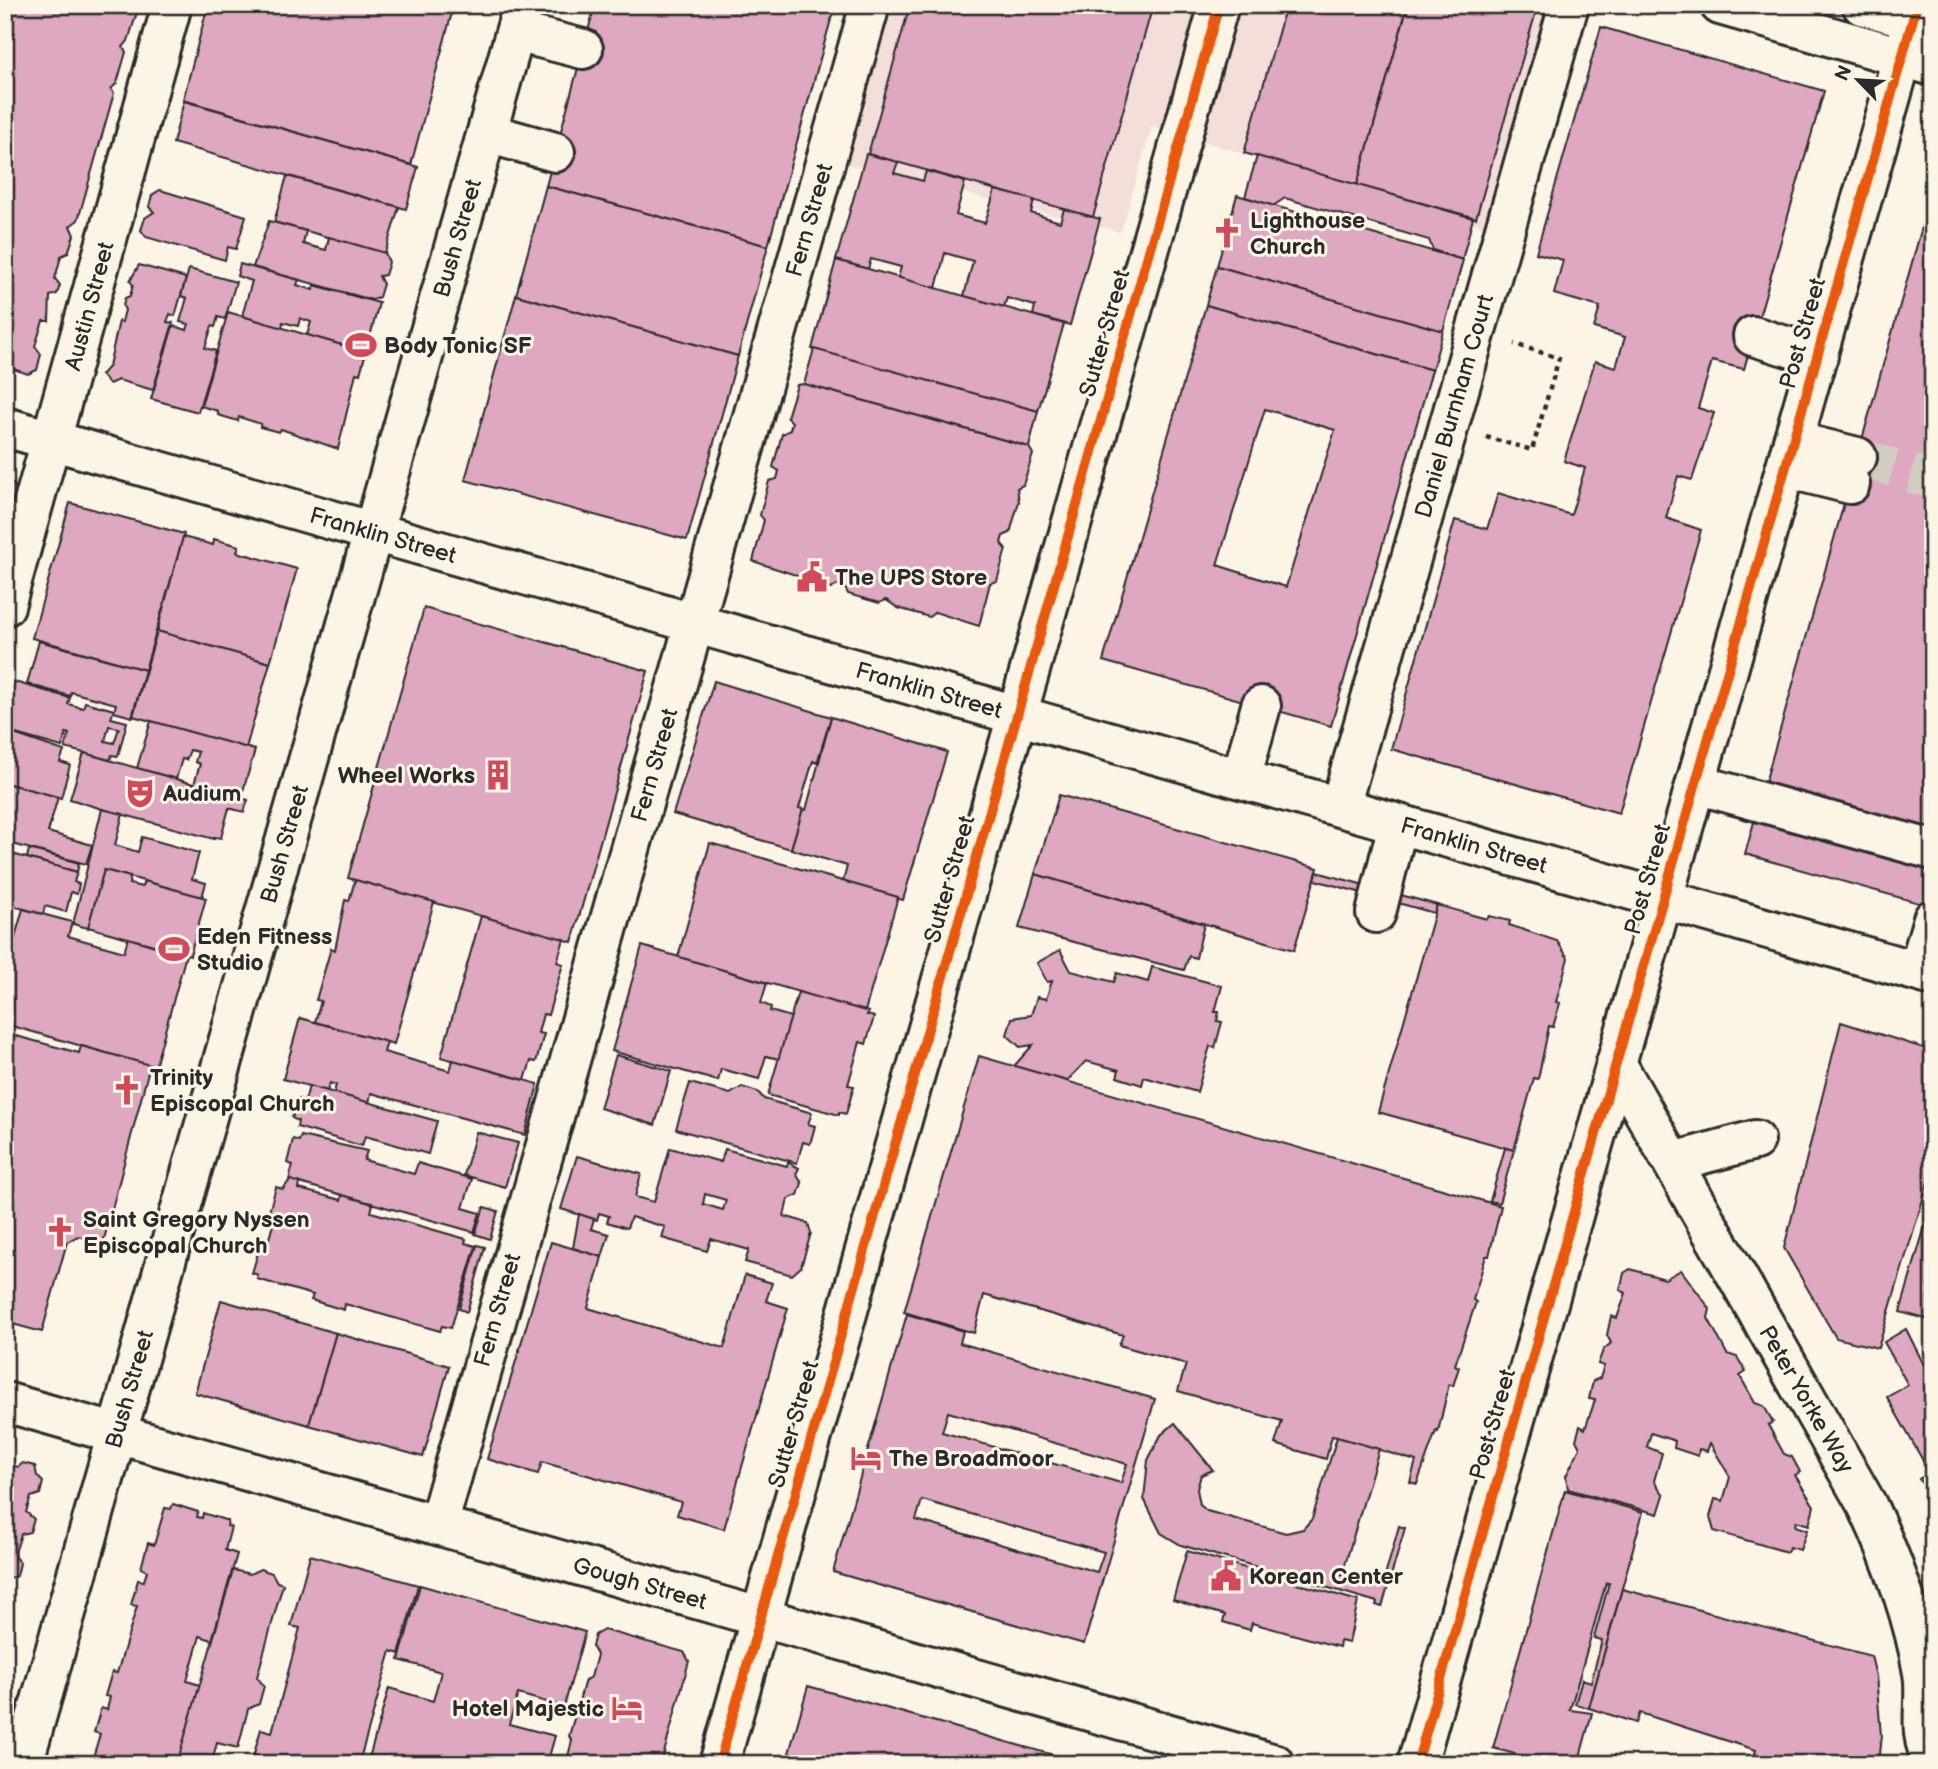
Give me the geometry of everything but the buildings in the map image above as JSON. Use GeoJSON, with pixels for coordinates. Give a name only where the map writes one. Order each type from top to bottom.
{"type":"FeatureCollection","features":[{"type":"Feature","properties":{"kind":"main road","name":"Austin Street"},"geometry":{"type":"LineString","coordinates":[[5,606],[172,5]]}},
{"type":"Feature","properties":{"kind":"main road","name":"Fern Street"},"geometry":{"type":"LineString","coordinates":[[438,1525],[870,5]]}},
{"type":"Feature","properties":{"kind":"main road","name":"Sutter Street"},"geometry":{"type":"LineString","coordinates":[[719,1764],[1219,5]]}},
{"type":"Feature","properties":{"kind":"main road","name":"Daniel Burnham Court"},"geometry":{"type":"LineString","coordinates":[[1340,807],[1569,5]]}},
{"type":"Feature","properties":{"kind":"main road"},"geometry":{"type":"LineString","coordinates":[[1720,5],[1918,61]]}},
{"type":"Feature","properties":{"kind":"main road"},"geometry":{"type":"LineString","coordinates":[[1862,5],[1921,17]]}},
{"type":"Feature","properties":{"kind":"main road","name":"Post Street"},"geometry":{"type":"LineString","coordinates":[[1418,1764],[1818,356],[1918,61],[1921,17]]}},
{"type":"Feature","properties":{"kind":"main road"},"geometry":{"type":"LineString","coordinates":[[520,19],[583,49]]}},
{"type":"Feature","properties":{"kind":"main road","name":"Bush Street"},"geometry":{"type":"LineString","coordinates":[[23,1764],[520,19]]}},
{"type":"Feature","properties":{"kind":"main road"},"geometry":{"type":"LineString","coordinates":[[487,133],[555,152]]}},
{"type":"Feature","properties":{"kind":"main road"},"geometry":{"type":"LineString","coordinates":[[1753,336],[1818,356]]}},
{"type":"Feature","properties":{"kind":"main road","name":"Franklin Street"},"geometry":{"type":"LineString","coordinates":[[5,427],[1925,974]]}},
{"type":"Feature","properties":{"kind":"main road"},"geometry":{"type":"LineString","coordinates":[[1790,455],[1854,470]]}},
{"type":"Feature","properties":{"kind":"main road"},"geometry":{"type":"LineString","coordinates":[[1241,779],[1261,706]]}},
{"type":"Feature","properties":{"kind":"main road"},"geometry":{"type":"LineString","coordinates":[[1696,784],[1933,850]]}},
{"type":"Feature","properties":{"kind":"main road"},"geometry":{"type":"LineString","coordinates":[[1376,913],[1398,824]]}},
{"type":"Feature","properties":{"kind":"main road"},"geometry":{"type":"LineString","coordinates":[[1925,974],[1933,919]]}},
{"type":"Feature","properties":{"kind":"main road","name":"Peter Yorke Way"},"geometry":{"type":"LineString","coordinates":[[1616,1063],[1867,1505],[1888,1549],[1915,1628],[1924,1677],[1926,1740],[1933,1758]]}},
{"type":"Feature","properties":{"kind":"main road"},"geometry":{"type":"LineString","coordinates":[[1673,1162],[1755,1140]]}},
{"type":"Feature","properties":{"kind":"main road","name":"Gough Street"},"geometry":{"type":"LineString","coordinates":[[5,1402],[1275,1764]]}},
{"type":"Feature","properties":{"kind":"path"},"geometry":{"type":"LineString","coordinates":[[1449,426],[1532,450],[1559,358],[1475,333]]}},
{"type":"Feature","properties":{"kind":"shaded area"},"geometry":{"type":"Polygon","coordinates":[[[893,5],[1550,5],[1489,228],[1152,126],[1121,232],[846,164],[893,5]]]}},
{"type":"Feature","properties":{"kind":"tunnel"},"geometry":{"type":"LineString","coordinates":[[1857,457],[1933,480]]}},
{"type":"Feature","properties":{"kind":"cycle path"},"geometry":{"type":"LineString","coordinates":[[719,1764],[1219,5]]}},
{"type":"Feature","properties":{"kind":"cycle path"},"geometry":{"type":"LineString","coordinates":[[1417,1764],[1917,5]]}},
{"type":"Feature","properties":{"kind":"place","name":"Lighthouse Church"},"geometry":{"type":"Point","coordinates":[1227,233]}},
{"type":"Feature","properties":{"kind":"place","name":"Body Tonic SF"},"geometry":{"type":"Point","coordinates":[361,345]}},
{"type":"Feature","properties":{"kind":"place","name":"The UPS Store"},"geometry":{"type":"Point","coordinates":[812,577]}},
{"type":"Feature","properties":{"kind":"place","name":"Wheel Works"},"geometry":{"type":"Point","coordinates":[498,775]}},
{"type":"Feature","properties":{"kind":"place","name":"Audium"},"geometry":{"type":"Point","coordinates":[140,793]}},
{"type":"Feature","properties":{"kind":"place","name":"Eden Fitness Studio"},"geometry":{"type":"Point","coordinates":[174,949]}},
{"type":"Feature","properties":{"kind":"place","name":"Trinity Episcopal Church"},"geometry":{"type":"Point","coordinates":[127,1090]}},
{"type":"Feature","properties":{"kind":"place","name":"Saint Gregory Nyssen Episcopal Church"},"geometry":{"type":"Point","coordinates":[60,1232]}},
{"type":"Feature","properties":{"kind":"place","name":"The Broadmoor"},"geometry":{"type":"Point","coordinates":[866,1458]}},
{"type":"Feature","properties":{"kind":"place","name":"Korean Center"},"geometry":{"type":"Point","coordinates":[1226,1576]}},
{"type":"Feature","properties":{"kind":"place","name":"Hotel Majestic"},"geometry":{"type":"Point","coordinates":[627,1708]}}]}
